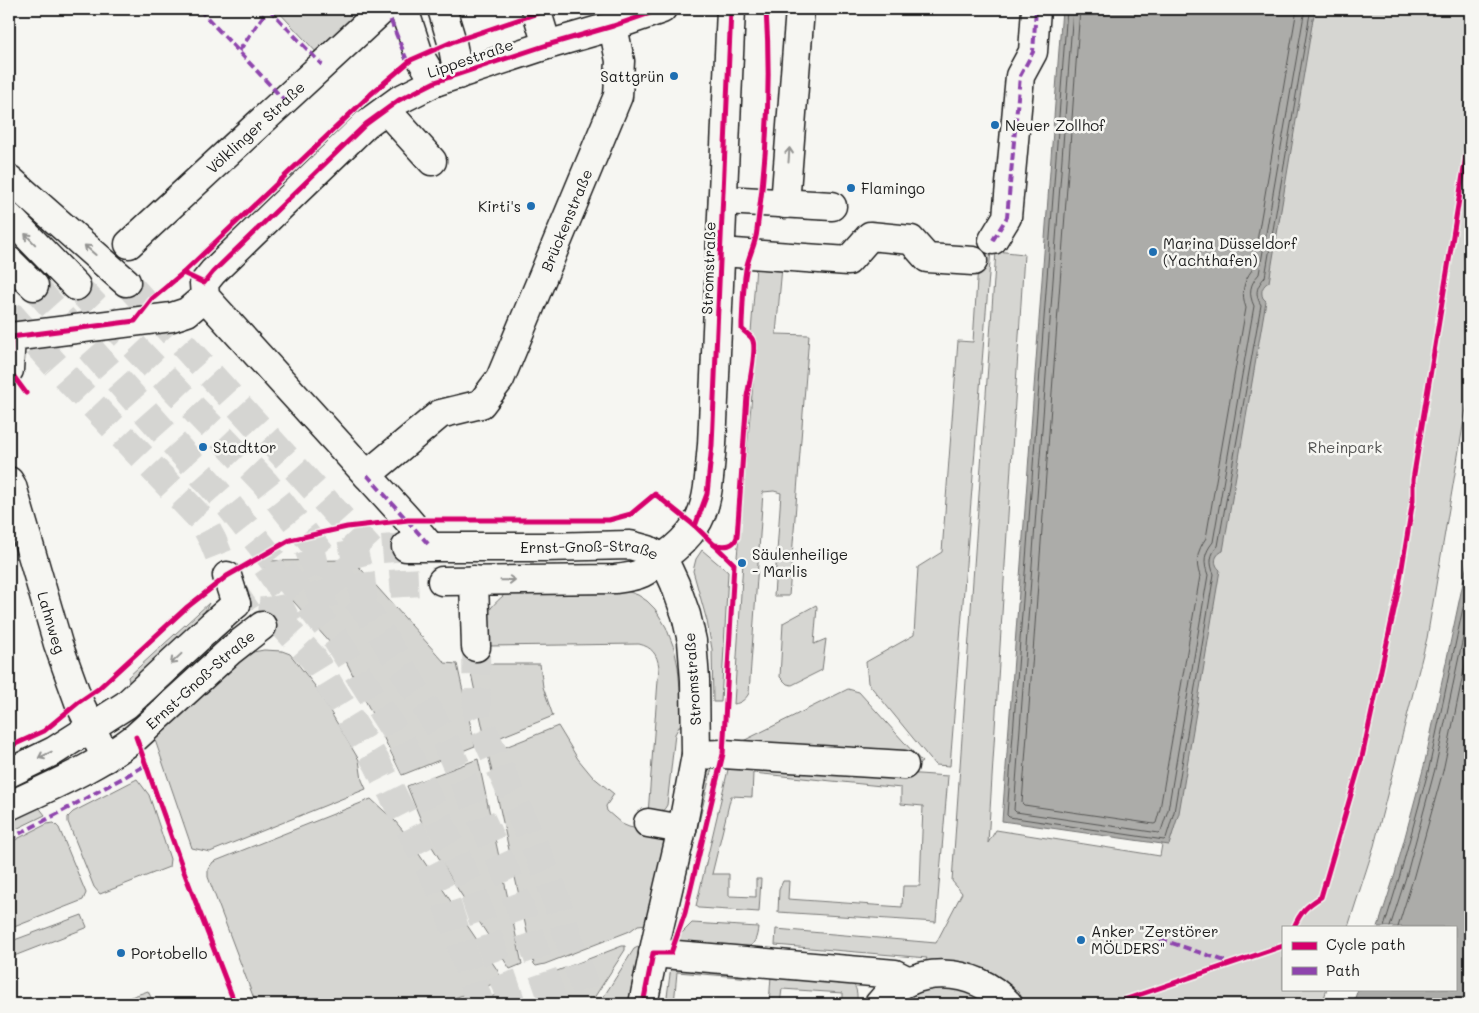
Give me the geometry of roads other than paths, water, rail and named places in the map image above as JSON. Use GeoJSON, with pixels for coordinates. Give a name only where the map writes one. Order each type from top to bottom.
{"type":"FeatureCollection","features":[{"type":"Feature","properties":{"kind":"main road","name":"Völklinger Straße"},"geometry":{"type":"LineString","coordinates":[[129,244],[383,9]]}},
{"type":"Feature","properties":{"kind":"main road"},"geometry":{"type":"LineString","coordinates":[[404,9],[419,55],[447,78]]}},
{"type":"Feature","properties":{"kind":"main road"},"geometry":{"type":"LineString","coordinates":[[442,9],[452,42],[447,78]]}},
{"type":"Feature","properties":{"kind":"main road"},"geometry":{"type":"LineString","coordinates":[[536,9],[548,45]]}},
{"type":"Feature","properties":{"kind":"main road","name":"Lippestraße"},"geometry":{"type":"LineString","coordinates":[[9,370],[11,337],[172,317],[188,312],[205,290],[213,272],[366,124],[399,100],[447,78],[662,9]]}},
{"type":"Feature","properties":{"kind":"main road","name":"Stromstraße"},"geometry":{"type":"LineString","coordinates":[[643,1004],[653,952],[682,829],[696,755],[695,680],[692,642],[686,615],[664,558],[677,547],[695,526],[707,494],[712,445],[731,9]]}},
{"type":"Feature","properties":{"kind":"main road"},"geometry":{"type":"LineString","coordinates":[[785,204],[800,9]]}},
{"type":"Feature","properties":{"kind":"main road"},"geometry":{"type":"LineString","coordinates":[[994,240],[1007,217],[1020,76],[1033,52],[1036,9]]}},
{"type":"Feature","properties":{"kind":"main road","name":"Brückenstraße"},"geometry":{"type":"LineString","coordinates":[[367,475],[440,414],[481,404],[500,379],[618,96],[620,60],[613,26]]}},
{"type":"Feature","properties":{"kind":"main road"},"geometry":{"type":"LineString","coordinates":[[386,110],[432,161]]}},
{"type":"Feature","properties":{"kind":"main road"},"geometry":{"type":"LineString","coordinates":[[9,179],[126,282]]}},
{"type":"Feature","properties":{"kind":"main road"},"geometry":{"type":"LineString","coordinates":[[723,200],[832,206]]}},
{"type":"Feature","properties":{"kind":"main road"},"geometry":{"type":"LineString","coordinates":[[9,216],[76,286]]}},
{"type":"Feature","properties":{"kind":"main road"},"geometry":{"type":"LineString","coordinates":[[721,252],[848,261],[870,236],[911,240],[927,258],[973,261]]}},
{"type":"Feature","properties":{"kind":"main road"},"geometry":{"type":"LineString","coordinates":[[9,261],[34,286]]}},
{"type":"Feature","properties":{"kind":"main road"},"geometry":{"type":"LineString","coordinates":[[205,290],[367,475],[425,546],[458,559],[469,570],[474,580],[476,647]]}},
{"type":"Feature","properties":{"kind":"main road","name":"Lahnweg"},"geometry":{"type":"LineString","coordinates":[[9,481],[58,644],[79,702],[106,758]]}},
{"type":"Feature","properties":{"kind":"main road","name":"Ernst-Gnoß-Straße"},"geometry":{"type":"LineString","coordinates":[[425,546],[546,547],[630,545],[648,550],[664,558],[646,572],[632,577],[442,581]]}},
{"type":"Feature","properties":{"kind":"main road","name":"Ernst-Gnoß-Straße"},"geometry":{"type":"LineString","coordinates":[[9,773],[54,751],[126,705],[141,692],[236,604],[227,576]]}},
{"type":"Feature","properties":{"kind":"main road","name":"Ernst-Gnoß-Straße"},"geometry":{"type":"LineString","coordinates":[[9,806],[78,774],[106,758],[136,737],[230,651],[262,626]]}},
{"type":"Feature","properties":{"kind":"main road"},"geometry":{"type":"LineString","coordinates":[[696,755],[723,754],[904,765]]}},
{"type":"Feature","properties":{"kind":"main road"},"geometry":{"type":"LineString","coordinates":[[648,823],[682,829]]}},
{"type":"Feature","properties":{"kind":"main road"},"geometry":{"type":"LineString","coordinates":[[653,952],[895,974],[909,981]]}},
{"type":"Feature","properties":{"kind":"main road"},"geometry":{"type":"LineString","coordinates":[[879,1004],[894,990],[909,981],[924,976],[941,974],[958,975],[974,980],[989,987],[1008,1004]]}},
{"type":"Feature","properties":{"kind":"water"},"geometry":{"type":"Polygon","coordinates":[[[1062,9],[1317,9],[1313,19],[1269,282],[1262,291],[1263,298],[1266,301],[1223,551],[1216,557],[1216,565],[1220,570],[1179,813],[1169,845],[1002,821],[1062,9]]]}},
{"type":"Feature","properties":{"kind":"water"},"geometry":{"type":"Polygon","coordinates":[[[1470,550],[1470,1004],[1353,1004],[1358,990],[1456,990],[1456,926],[1378,926],[1395,874],[1424,766],[1470,550]]]}},
{"type":"Feature","properties":{"kind":"tunnel"},"geometry":{"type":"LineString","coordinates":[[126,282],[370,550]]}},
{"type":"Feature","properties":{"kind":"tunnel"},"geometry":{"type":"LineString","coordinates":[[34,286],[227,503],[336,639],[404,746],[471,887],[512,1004]]}},
{"type":"Feature","properties":{"kind":"tunnel"},"geometry":{"type":"LineString","coordinates":[[76,286],[265,483],[371,617],[440,730],[512,885],[554,1004]]}},
{"type":"Feature","properties":{"kind":"tunnel"},"geometry":{"type":"LineString","coordinates":[[9,313],[65,376],[202,520],[227,576]]}},
{"type":"Feature","properties":{"kind":"tunnel"},"geometry":{"type":"LineString","coordinates":[[286,608],[261,611],[236,604],[277,576],[306,565],[370,550],[406,547]]}},
{"type":"Feature","properties":{"kind":"tunnel"},"geometry":{"type":"LineString","coordinates":[[271,620],[290,608],[310,599],[331,593],[375,585],[442,581]]}},
{"type":"Feature","properties":{"kind":"tunnel"},"geometry":{"type":"LineString","coordinates":[[275,616],[313,658],[377,763],[445,898],[480,1004]]}},
{"type":"Feature","properties":{"kind":"tunnel"},"geometry":{"type":"LineString","coordinates":[[476,647],[477,716],[550,881],[590,1004]]}},
{"type":"Feature","properties":{"kind":"place","name":"Sattgrün"},"geometry":{"type":"Point","coordinates":[674,76]}},
{"type":"Feature","properties":{"kind":"place","name":"Neuer Zollhof"},"geometry":{"type":"Point","coordinates":[995,125]}},
{"type":"Feature","properties":{"kind":"place","name":"Flamingo"},"geometry":{"type":"Point","coordinates":[851,188]}},
{"type":"Feature","properties":{"kind":"place","name":"Kirti's"},"geometry":{"type":"Point","coordinates":[531,206]}},
{"type":"Feature","properties":{"kind":"place","name":"Marina Düsseldorf (Yachthafen)"},"geometry":{"type":"Point","coordinates":[1153,252]}},
{"type":"Feature","properties":{"kind":"place","name":"Stadttor"},"geometry":{"type":"Point","coordinates":[203,447]}},
{"type":"Feature","properties":{"kind":"place","name":"Säulenheilige - Marlis"},"geometry":{"type":"Point","coordinates":[742,563]}},
{"type":"Feature","properties":{"kind":"place","name":"Anker \"Zerstörer MÖLDERS\""},"geometry":{"type":"Point","coordinates":[1081,940]}},
{"type":"Feature","properties":{"kind":"place","name":"Portobello"},"geometry":{"type":"Point","coordinates":[121,953]}},
{"type":"Feature","properties":{"kind":"park label","name":"Rheinpark"},"geometry":{"type":"Point","coordinates":[1345,447]}}]}
